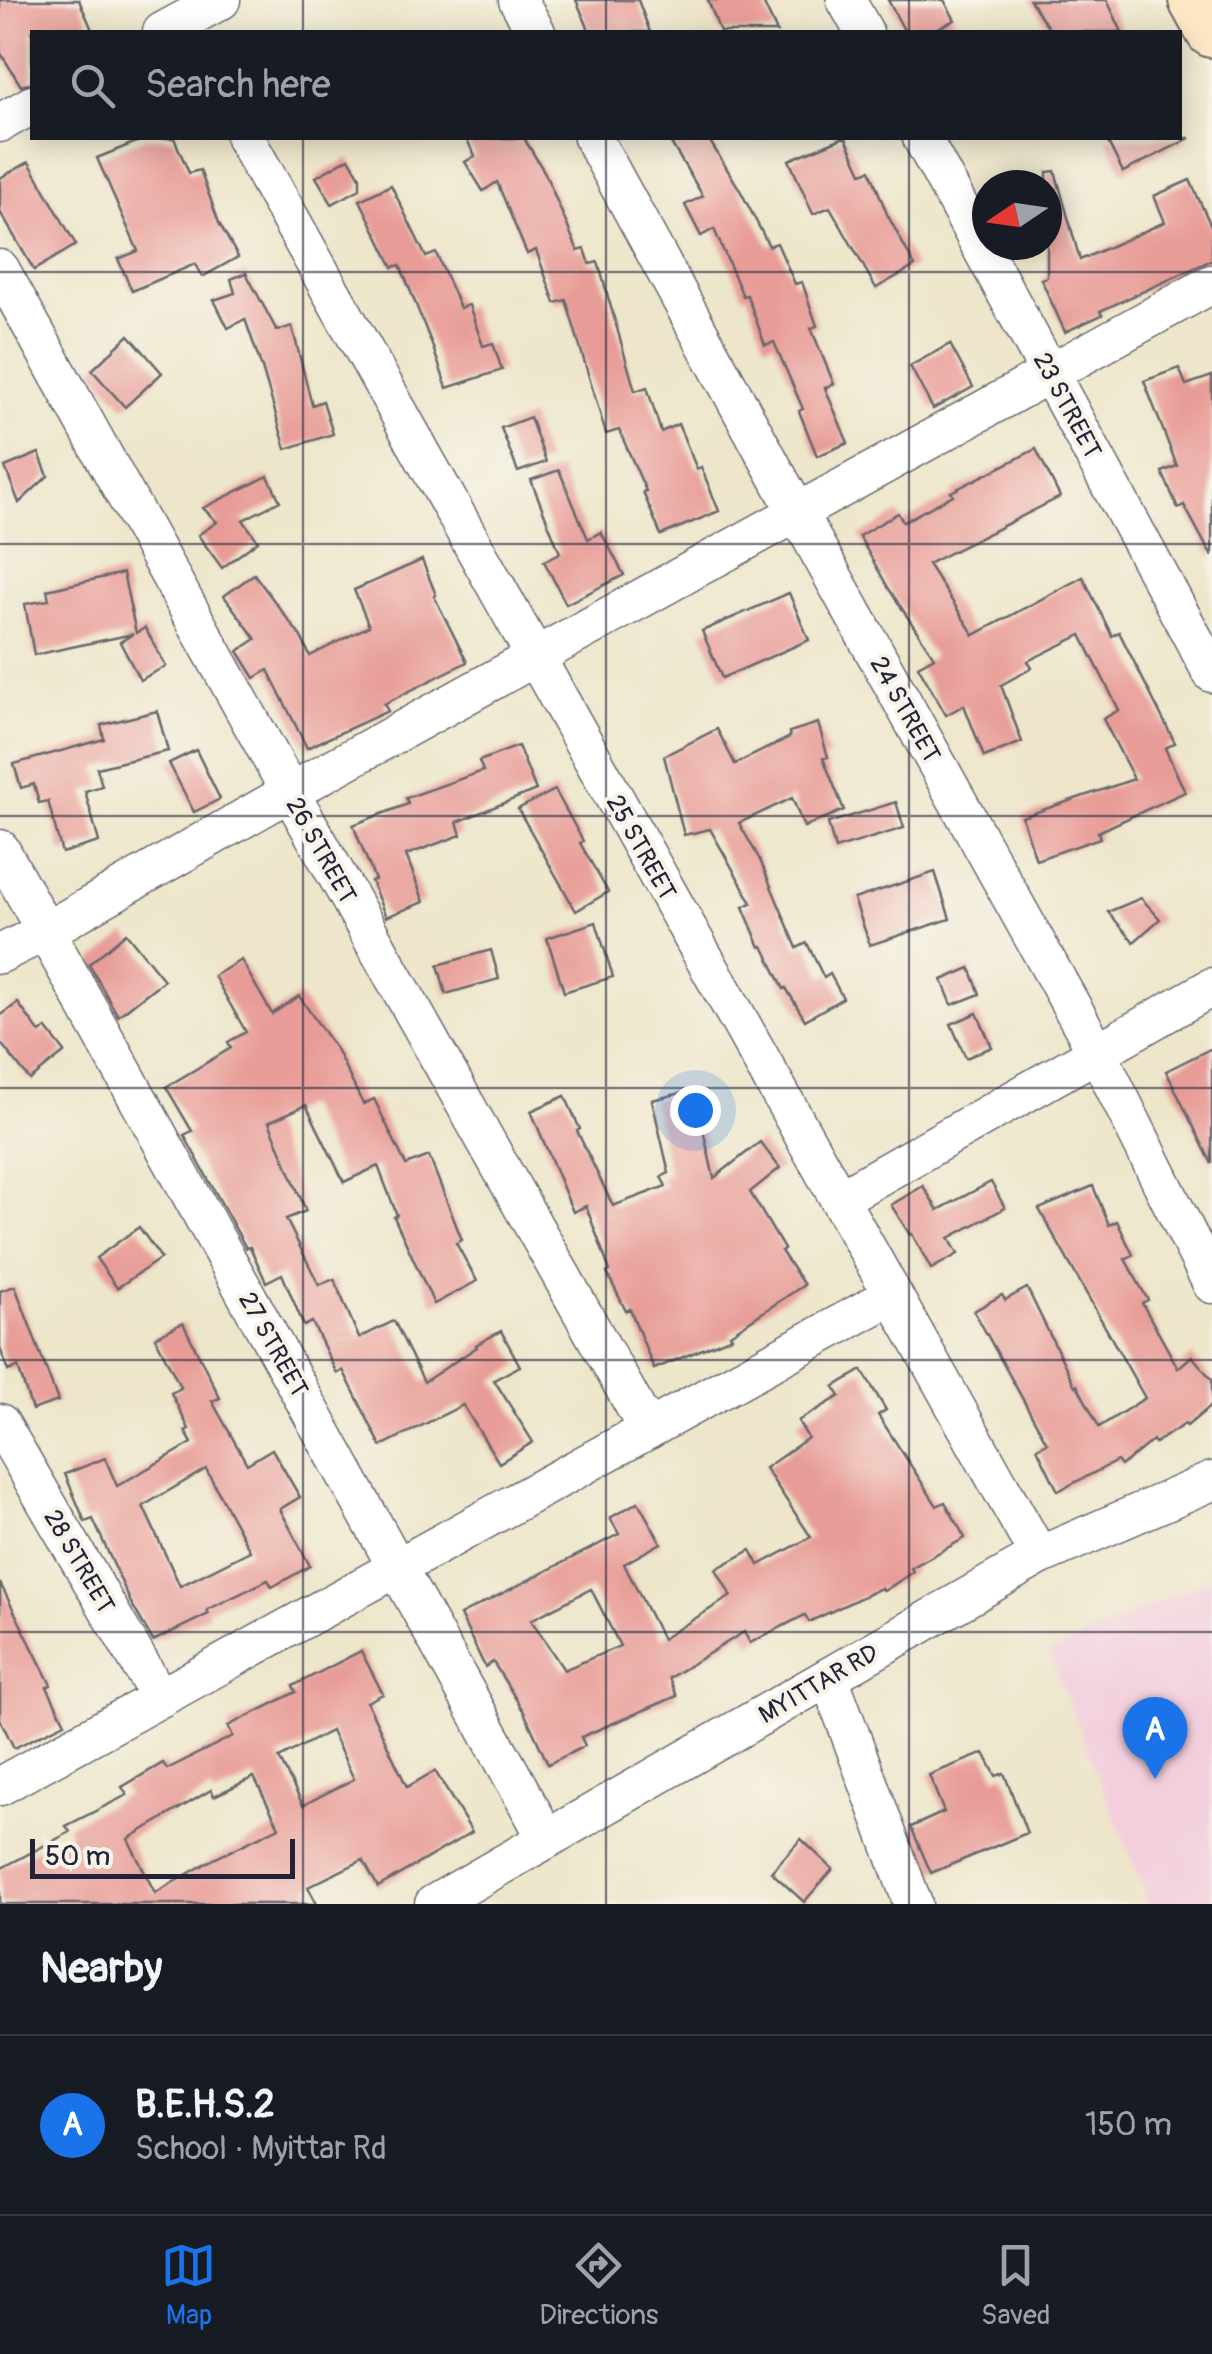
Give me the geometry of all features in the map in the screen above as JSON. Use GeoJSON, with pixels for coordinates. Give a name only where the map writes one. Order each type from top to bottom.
{"type":"FeatureCollection","features":[{"type":"Feature","properties":{"kind":"street"},"geometry":{"type":"LineString","coordinates":[[176,29],[221,0]]}},
{"type":"Feature","properties":{"kind":"street"},"geometry":{"type":"LineString","coordinates":[[518,0],[535,30]]}},
{"type":"Feature","properties":{"kind":"street"},"geometry":{"type":"LineString","coordinates":[[846,0],[863,30]]}},
{"type":"Feature","properties":{"kind":"street"},"geometry":{"type":"LineString","coordinates":[[1195,0],[1212,31]]}},
{"type":"Feature","properties":{"kind":"street"},"geometry":{"type":"LineString","coordinates":[[0,123],[30,105]]}},
{"type":"Feature","properties":{"kind":"street","name":"25 STREET"},"geometry":{"type":"LineString","coordinates":[[246,140],[1040,1556]]}},
{"type":"Feature","properties":{"kind":"street","name":"24 STREET"},"geometry":{"type":"LineString","coordinates":[[594,140],[1097,1052],[1212,1284]]}},
{"type":"Feature","properties":{"kind":"street","name":"23 STREET"},"geometry":{"type":"LineString","coordinates":[[923,140],[1212,673]]}},
{"type":"Feature","properties":{"kind":"street","name":"26 STREET"},"geometry":{"type":"LineString","coordinates":[[0,269],[648,1430]]}},
{"type":"Feature","properties":{"kind":"street"},"geometry":{"type":"LineString","coordinates":[[0,954],[1212,284]]}},
{"type":"Feature","properties":{"kind":"street","name":"27 STREET"},"geometry":{"type":"LineString","coordinates":[[0,849],[547,1839]]}},
{"type":"Feature","properties":{"kind":"street"},"geometry":{"type":"LineString","coordinates":[[839,1198],[1212,986]]}},
{"type":"Feature","properties":{"kind":"street"},"geometry":{"type":"LineString","coordinates":[[0,1786],[893,1295]]}},
{"type":"Feature","properties":{"kind":"street","name":"28 STREET"},"geometry":{"type":"LineString","coordinates":[[0,1423],[160,1698]]}},
{"type":"Feature","properties":{"kind":"street","name":"MYITTAR RD"},"geometry":{"type":"LineString","coordinates":[[434,1904],[1040,1556],[1212,1481]]}},
{"type":"Feature","properties":{"kind":"street"},"geometry":{"type":"LineString","coordinates":[[829,1677],[914,1904]]}},
{"type":"Feature","properties":{"kind":"shaded area"},"geometry":{"type":"Polygon","coordinates":[[[1212,1577],[1212,1904],[1149,1904],[1049,1653],[1212,1577]]]}},
{"type":"Feature","properties":{"kind":"building"},"geometry":{"type":"Polygon","coordinates":[[[0,0],[79,0],[92,30],[30,30],[30,84],[21,86],[0,52],[0,0]]]}},
{"type":"Feature","properties":{"kind":"building"},"geometry":{"type":"Polygon","coordinates":[[[576,0],[638,0],[649,30],[589,30],[576,0]]]}},
{"type":"Feature","properties":{"kind":"building"},"geometry":{"type":"Polygon","coordinates":[[[708,0],[762,0],[776,30],[719,30],[708,0]]]}},
{"type":"Feature","properties":{"kind":"building"},"geometry":{"type":"Polygon","coordinates":[[[888,0],[944,0],[955,20],[934,30],[904,30],[888,0]]]}},
{"type":"Feature","properties":{"kind":"building"},"geometry":{"type":"Polygon","coordinates":[[[1030,0],[1107,0],[1121,30],[1050,30],[1030,0]]]}},
{"type":"Feature","properties":{"kind":"building"},"geometry":{"type":"Polygon","coordinates":[[[1190,138],[1123,172],[1107,140],[1190,138]]]}},
{"type":"Feature","properties":{"kind":"building"},"geometry":{"type":"Polygon","coordinates":[[[141,140],[175,140],[189,173],[200,170],[219,223],[238,257],[202,277],[195,264],[132,291],[118,259],[138,251],[97,158],[141,140]]]}},
{"type":"Feature","properties":{"kind":"building"},"geometry":{"type":"Polygon","coordinates":[[[467,140],[525,140],[545,173],[578,251],[585,249],[590,264],[598,262],[635,391],[647,387],[661,432],[678,424],[719,511],[661,535],[619,430],[606,434],[566,300],[555,303],[536,250],[527,254],[497,182],[483,191],[465,162],[475,156],[467,140]]]}},
{"type":"Feature","properties":{"kind":"building"},"geometry":{"type":"Polygon","coordinates":[[[669,140],[709,140],[769,246],[777,243],[795,284],[802,282],[817,326],[811,328],[834,384],[825,388],[848,443],[817,456],[799,411],[803,409],[774,342],[765,345],[747,295],[743,296],[714,229],[701,236],[685,205],[703,196],[669,140]]]}},
{"type":"Feature","properties":{"kind":"building"},"geometry":{"type":"Polygon","coordinates":[[[837,140],[847,140],[862,173],[870,170],[887,214],[915,266],[876,288],[830,207],[813,214],[789,160],[837,140]]]}},
{"type":"Feature","properties":{"kind":"building"},"geometry":{"type":"Polygon","coordinates":[[[349,158],[360,177],[360,189],[332,204],[316,177],[349,158]]]}},
{"type":"Feature","properties":{"kind":"building"},"geometry":{"type":"Polygon","coordinates":[[[29,162],[76,245],[34,270],[0,212],[0,178],[29,162]]]}},
{"type":"Feature","properties":{"kind":"building"},"geometry":{"type":"Polygon","coordinates":[[[1190,180],[1212,228],[1212,260],[1100,311],[1102,315],[1065,332],[1041,279],[1047,277],[1047,260],[1062,260],[1062,196],[1080,260],[1165,222],[1154,196],[1190,180]]]}},
{"type":"Feature","properties":{"kind":"building"},"geometry":{"type":"Polygon","coordinates":[[[391,185],[426,257],[436,253],[460,308],[469,305],[483,346],[493,343],[502,370],[447,388],[400,265],[393,267],[360,200],[391,185]]]}},
{"type":"Feature","properties":{"kind":"building"},"geometry":{"type":"Polygon","coordinates":[[[246,273],[277,331],[292,326],[312,405],[323,401],[333,434],[286,449],[245,319],[228,328],[214,300],[235,293],[231,279],[246,273]]]}},
{"type":"Feature","properties":{"kind":"building"},"geometry":{"type":"Polygon","coordinates":[[[129,335],[162,373],[125,407],[92,370],[129,335]]]}},
{"type":"Feature","properties":{"kind":"building"},"geometry":{"type":"Polygon","coordinates":[[[950,344],[973,387],[933,409],[910,366],[950,344]]]}},
{"type":"Feature","properties":{"kind":"building"},"geometry":{"type":"Polygon","coordinates":[[[1179,368],[1186,385],[1212,376],[1212,557],[1184,505],[1178,508],[1162,472],[1177,466],[1144,381],[1179,368]]]}},
{"type":"Feature","properties":{"kind":"building"},"geometry":{"type":"Polygon","coordinates":[[[530,417],[546,462],[518,472],[501,428],[530,417]]]}},
{"type":"Feature","properties":{"kind":"building"},"geometry":{"type":"Polygon","coordinates":[[[1036,449],[1060,497],[928,564],[974,635],[1083,577],[1112,636],[1119,632],[1175,743],[1165,748],[1185,792],[1098,832],[1100,838],[1036,860],[1022,817],[1134,779],[1103,719],[1119,710],[1081,635],[1028,661],[1032,668],[1001,685],[1022,742],[984,757],[964,705],[946,715],[918,666],[934,657],[859,536],[898,513],[903,522],[953,495],[951,492],[1036,449]]]}},
{"type":"Feature","properties":{"kind":"building"},"geometry":{"type":"Polygon","coordinates":[[[39,453],[48,476],[19,503],[5,467],[39,453]]]}},
{"type":"Feature","properties":{"kind":"building"},"geometry":{"type":"Polygon","coordinates":[[[559,470],[588,539],[601,532],[624,575],[566,604],[544,561],[560,553],[531,480],[559,470]]]}},
{"type":"Feature","properties":{"kind":"building"},"geometry":{"type":"Polygon","coordinates":[[[268,476],[280,501],[243,520],[258,541],[222,568],[198,535],[217,522],[203,508],[268,476]]]}},
{"type":"Feature","properties":{"kind":"building"},"geometry":{"type":"Polygon","coordinates":[[[422,560],[434,596],[467,662],[384,704],[388,711],[307,748],[268,670],[255,678],[238,651],[256,639],[224,596],[254,574],[301,637],[310,656],[369,626],[354,590],[422,560]]]}},
{"type":"Feature","properties":{"kind":"building"},"geometry":{"type":"Polygon","coordinates":[[[123,573],[136,633],[145,628],[166,666],[140,680],[120,642],[133,634],[34,655],[25,604],[49,600],[47,590],[123,573]]]}},
{"type":"Feature","properties":{"kind":"building"},"geometry":{"type":"Polygon","coordinates":[[[789,593],[809,640],[722,678],[702,631],[789,593]]]}},
{"type":"Feature","properties":{"kind":"building"},"geometry":{"type":"Polygon","coordinates":[[[157,711],[168,751],[97,768],[102,786],[85,791],[99,842],[62,853],[48,801],[39,803],[34,784],[21,788],[14,764],[104,739],[101,725],[157,711]]]}},
{"type":"Feature","properties":{"kind":"building"},"geometry":{"type":"Polygon","coordinates":[[[818,723],[828,757],[823,758],[844,810],[804,827],[792,798],[739,823],[760,860],[797,948],[807,943],[824,978],[830,974],[843,998],[805,1020],[763,946],[760,947],[743,907],[752,903],[710,829],[684,835],[664,756],[717,729],[735,764],[790,737],[789,732],[818,723]]]}},
{"type":"Feature","properties":{"kind":"building"},"geometry":{"type":"Polygon","coordinates":[[[518,746],[536,790],[457,822],[461,835],[406,855],[424,902],[386,917],[353,825],[408,804],[406,798],[483,771],[479,761],[518,746]]]}},
{"type":"Feature","properties":{"kind":"building"},"geometry":{"type":"Polygon","coordinates":[[[196,750],[220,799],[194,812],[169,763],[196,750]]]}},
{"type":"Feature","properties":{"kind":"building"},"geometry":{"type":"Polygon","coordinates":[[[555,790],[608,892],[576,911],[518,809],[555,790]]]}},
{"type":"Feature","properties":{"kind":"building"},"geometry":{"type":"Polygon","coordinates":[[[896,802],[904,828],[835,849],[828,823],[896,802]]]}},
{"type":"Feature","properties":{"kind":"building"},"geometry":{"type":"Polygon","coordinates":[[[935,872],[950,919],[870,945],[854,899],[935,872]]]}},
{"type":"Feature","properties":{"kind":"building"},"geometry":{"type":"Polygon","coordinates":[[[1141,898],[1160,919],[1134,942],[1108,912],[1141,898]]]}},
{"type":"Feature","properties":{"kind":"building"},"geometry":{"type":"Polygon","coordinates":[[[596,922],[613,977],[564,992],[547,938],[596,922]]]}},
{"type":"Feature","properties":{"kind":"building"},"geometry":{"type":"Polygon","coordinates":[[[126,933],[164,980],[118,1016],[89,964],[126,933]]]}},
{"type":"Feature","properties":{"kind":"building"},"geometry":{"type":"Polygon","coordinates":[[[491,950],[499,979],[446,994],[438,965],[491,950]]]}},
{"type":"Feature","properties":{"kind":"building"},"geometry":{"type":"Polygon","coordinates":[[[241,960],[272,1014],[299,996],[337,1051],[363,1104],[374,1099],[406,1165],[429,1156],[462,1240],[456,1243],[477,1281],[434,1304],[394,1217],[397,1215],[378,1166],[344,1182],[306,1105],[269,1122],[306,1211],[286,1219],[319,1285],[334,1279],[359,1338],[394,1321],[424,1382],[501,1331],[520,1366],[494,1380],[533,1442],[499,1463],[463,1405],[381,1446],[343,1370],[337,1374],[312,1322],[304,1326],[282,1274],[266,1282],[250,1247],[246,1248],[184,1135],[192,1131],[166,1087],[231,1048],[228,1042],[246,1032],[214,976],[241,960]]]}},
{"type":"Feature","properties":{"kind":"building"},"geometry":{"type":"Polygon","coordinates":[[[970,968],[980,994],[952,1005],[942,980],[970,968]]]}},
{"type":"Feature","properties":{"kind":"building"},"geometry":{"type":"Polygon","coordinates":[[[18,1003],[40,1033],[46,1028],[65,1052],[30,1080],[0,1042],[0,1016],[18,1003]]]}},
{"type":"Feature","properties":{"kind":"building"},"geometry":{"type":"Polygon","coordinates":[[[977,1013],[992,1047],[966,1058],[951,1024],[977,1013]]]}},
{"type":"Feature","properties":{"kind":"building"},"geometry":{"type":"Polygon","coordinates":[[[1212,1048],[1212,1164],[1166,1071],[1212,1048]]]}},
{"type":"Feature","properties":{"kind":"building"},"geometry":{"type":"Polygon","coordinates":[[[694,1090],[714,1178],[760,1142],[780,1168],[750,1192],[804,1285],[730,1334],[732,1337],[654,1369],[630,1309],[626,1311],[607,1273],[610,1271],[586,1206],[573,1212],[531,1111],[565,1096],[613,1206],[666,1186],[661,1177],[669,1173],[652,1100],[694,1090]]]}},
{"type":"Feature","properties":{"kind":"building"},"geometry":{"type":"Polygon","coordinates":[[[991,1182],[1005,1208],[949,1238],[958,1254],[931,1269],[891,1205],[923,1186],[938,1210],[991,1182]]]}},
{"type":"Feature","properties":{"kind":"building"},"geometry":{"type":"Polygon","coordinates":[[[1093,1186],[1109,1225],[1117,1221],[1133,1255],[1125,1259],[1148,1300],[1142,1303],[1178,1368],[1192,1356],[1212,1380],[1212,1405],[1187,1426],[1155,1443],[1153,1440],[1121,1466],[1117,1461],[1058,1491],[1037,1448],[1047,1443],[974,1311],[1002,1295],[1005,1300],[1027,1288],[1099,1427],[1145,1398],[1039,1209],[1093,1186]]]}},
{"type":"Feature","properties":{"kind":"building"},"geometry":{"type":"Polygon","coordinates":[[[139,1227],[161,1258],[117,1288],[96,1258],[139,1227]]]}},
{"type":"Feature","properties":{"kind":"building"},"geometry":{"type":"Polygon","coordinates":[[[15,1286],[58,1401],[32,1410],[18,1367],[8,1371],[0,1348],[0,1291],[15,1286]]]}},
{"type":"Feature","properties":{"kind":"building"},"geometry":{"type":"Polygon","coordinates":[[[183,1323],[220,1398],[212,1401],[247,1464],[272,1449],[300,1497],[280,1509],[310,1566],[272,1587],[268,1580],[153,1641],[93,1519],[85,1522],[65,1474],[105,1458],[117,1486],[192,1443],[171,1393],[181,1388],[155,1337],[183,1323]],[[206,1469],[143,1506],[180,1586],[250,1551],[206,1469]]]}},
{"type":"Feature","properties":{"kind":"building"},"geometry":{"type":"Polygon","coordinates":[[[862,1370],[886,1410],[878,1415],[937,1506],[945,1502],[965,1538],[911,1568],[913,1572],[884,1591],[881,1588],[809,1622],[805,1615],[750,1643],[744,1632],[669,1678],[677,1696],[581,1737],[585,1746],[548,1764],[524,1712],[493,1662],[485,1667],[460,1615],[619,1534],[610,1518],[638,1502],[661,1543],[624,1564],[662,1639],[731,1596],[716,1569],[751,1550],[759,1565],[811,1537],[765,1468],[808,1438],[798,1421],[840,1396],[834,1387],[862,1370]],[[591,1589],[531,1620],[564,1670],[620,1646],[591,1589]]]}},
{"type":"Feature","properties":{"kind":"building"},"geometry":{"type":"Polygon","coordinates":[[[0,1583],[51,1685],[47,1687],[65,1723],[14,1748],[0,1719],[0,1583]]]}},
{"type":"Feature","properties":{"kind":"building"},"geometry":{"type":"Polygon","coordinates":[[[361,1651],[383,1694],[367,1702],[407,1787],[435,1771],[472,1832],[378,1887],[363,1860],[308,1887],[317,1904],[0,1904],[0,1869],[70,1832],[66,1826],[127,1795],[122,1787],[163,1763],[167,1769],[233,1736],[228,1726],[296,1692],[293,1686],[361,1651]],[[331,1731],[279,1758],[303,1805],[354,1779],[331,1731]],[[254,1777],[214,1796],[211,1790],[128,1839],[155,1893],[279,1827],[254,1777]]]}},
{"type":"Feature","properties":{"kind":"building"},"geometry":{"type":"Polygon","coordinates":[[[984,1753],[996,1776],[1004,1773],[1027,1833],[931,1873],[911,1827],[944,1812],[929,1775],[984,1753]]]}},
{"type":"Feature","properties":{"kind":"building"},"geometry":{"type":"Polygon","coordinates":[[[801,1839],[833,1869],[804,1902],[771,1872],[801,1839]]]}},
{"type":"Feature","properties":{"kind":"place","name":"B.E.H.S.2"},"geometry":{"type":"Point","coordinates":[1155,1779]}}]}
